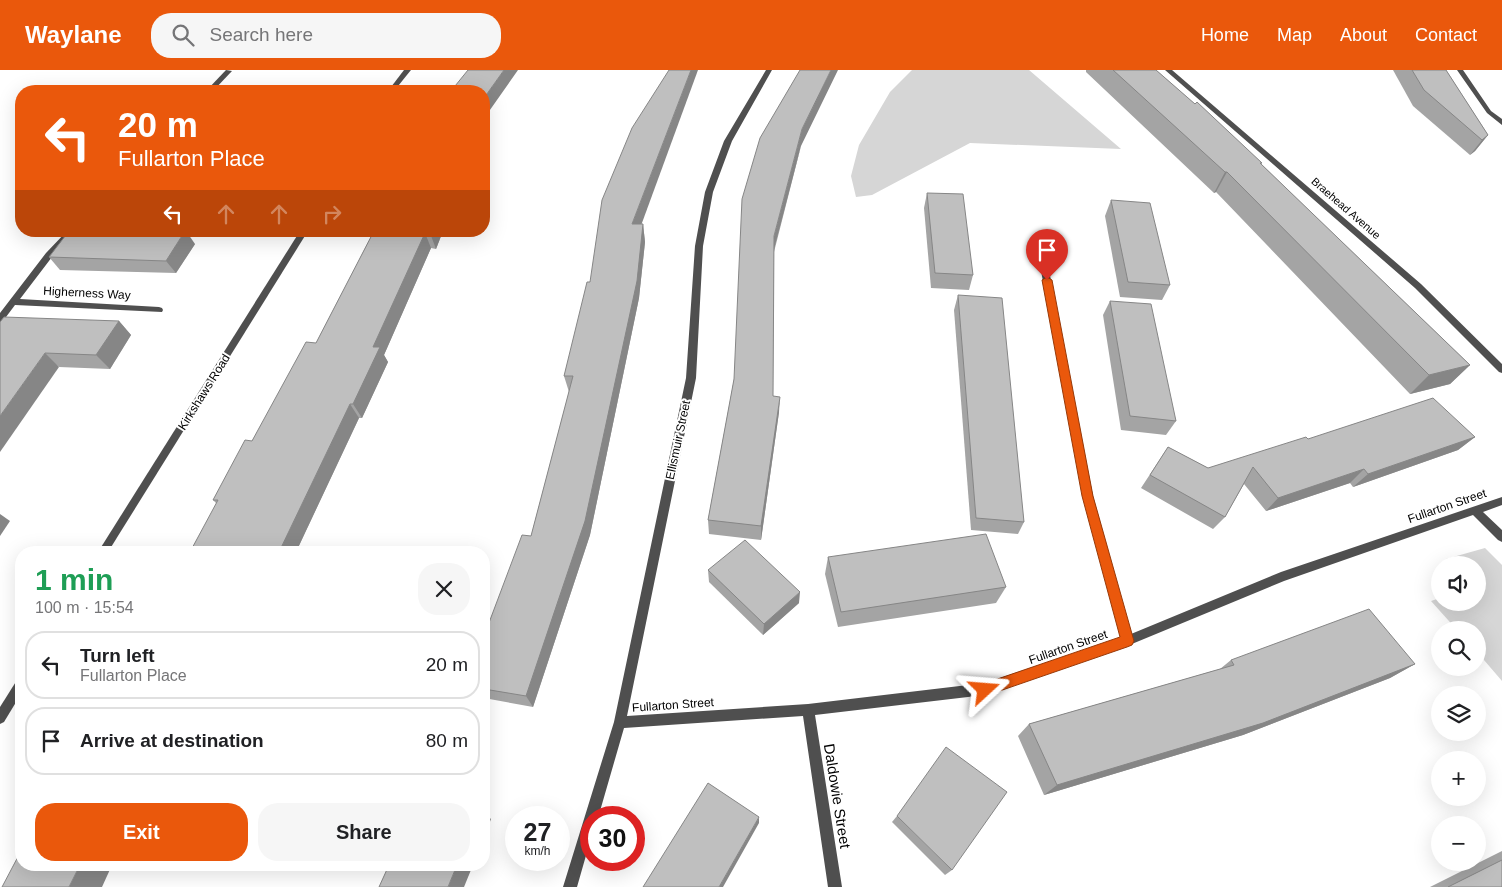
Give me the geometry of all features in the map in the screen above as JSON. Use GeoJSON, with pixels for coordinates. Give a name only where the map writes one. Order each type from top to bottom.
{"type":"FeatureCollection","features":[{"type":"Feature","properties":{"kind":"street"},"geometry":{"type":"LineString","coordinates":[[396,85],[408,70]]}},
{"type":"Feature","properties":{"kind":"street","name":"Ellismuir Street"},"geometry":{"type":"LineString","coordinates":[[595,806],[620,722],[691,378],[699,246],[709,192],[728,141],[769,70]]}},
{"type":"Feature","properties":{"kind":"street","name":"Braehead Avenue"},"geometry":{"type":"LineString","coordinates":[[1168,70],[1418,286],[1502,370]]}},
{"type":"Feature","properties":{"kind":"street"},"geometry":{"type":"LineString","coordinates":[[1460,70],[1489,112],[1502,123]]}},
{"type":"Feature","properties":{"kind":"street"},"geometry":{"type":"LineString","coordinates":[[215,85],[229,71]]}},
{"type":"Feature","properties":{"kind":"street","name":"Higherness Way"},"geometry":{"type":"LineString","coordinates":[[0,318],[49,255],[66,237]]}},
{"type":"Feature","properties":{"kind":"street","name":"Kirkshaws Road"},"geometry":{"type":"LineString","coordinates":[[107,546],[300,237]]}},
{"type":"Feature","properties":{"kind":"street"},"geometry":{"type":"LineString","coordinates":[[1043,260],[1088,496],[1127,641]]}},
{"type":"Feature","properties":{"kind":"street","name":"Higherness Way"},"geometry":{"type":"LineString","coordinates":[[13,302],[160,310]]}},
{"type":"Feature","properties":{"kind":"street","name":"Fullarton Street"},"geometry":{"type":"LineString","coordinates":[[620,722],[808,710],[985,690],[1127,641],[1281,577],[1502,501]]}},
{"type":"Feature","properties":{"kind":"street"},"geometry":{"type":"LineString","coordinates":[[1476,511],[1502,536]]}},
{"type":"Feature","properties":{"kind":"street"},"geometry":{"type":"LineString","coordinates":[[0,718],[15,694]]}},
{"type":"Feature","properties":{"kind":"street","name":"Daldowie Street"},"geometry":{"type":"LineString","coordinates":[[808,710],[835,887]]}},
{"type":"Feature","properties":{"kind":"street","name":"Ellismuir Street"},"geometry":{"type":"LineString","coordinates":[[570,887],[580,854]]}},
{"type":"Feature","properties":{"kind":"shaded area"},"geometry":{"type":"Polygon","coordinates":[[[912,70],[1029,70],[1121,149],[970,143],[872,195],[856,197],[851,176],[859,145],[890,92],[912,70]]]}},
{"type":"Feature","properties":{"kind":"shaded area"},"geometry":{"type":"Polygon","coordinates":[[[1485,548],[1502,565],[1502,681],[1486,662],[1486,621],[1449,621],[1440,611],[1486,611],[1486,556],[1457,556],[1485,548]]]}},
{"type":"Feature","properties":{"kind":"building"},"geometry":{"type":"Polygon","coordinates":[[[468,70],[504,70],[490,90],[490,85],[456,85],[468,70]]]}},
{"type":"Feature","properties":{"kind":"building"},"geometry":{"type":"Polygon","coordinates":[[[669,70],[691,70],[632,224],[643,224],[637,281],[585,521],[526,696],[490,690],[490,620],[522,535],[531,536],[573,376],[564,376],[587,282],[590,282],[602,200],[632,128],[669,70]]]}},
{"type":"Feature","properties":{"kind":"building"},"geometry":{"type":"Polygon","coordinates":[[[800,70],[831,70],[802,129],[774,236],[773,396],[780,397],[761,526],[708,520],[734,379],[742,199],[760,138],[800,70]]]}},
{"type":"Feature","properties":{"kind":"building"},"geometry":{"type":"Polygon","coordinates":[[[1113,70],[1156,70],[1195,104],[1197,102],[1470,365],[1429,375],[1227,172],[1113,70]]]}},
{"type":"Feature","properties":{"kind":"building"},"geometry":{"type":"Polygon","coordinates":[[[1412,70],[1446,70],[1488,135],[1482,140],[1424,90],[1412,70]]]}},
{"type":"Feature","properties":{"kind":"building"},"geometry":{"type":"Polygon","coordinates":[[[927,193],[963,194],[973,275],[935,273],[927,193]]]}},
{"type":"Feature","properties":{"kind":"building"},"geometry":{"type":"Polygon","coordinates":[[[1111,200],[1150,203],[1170,285],[1128,282],[1111,200]]]}},
{"type":"Feature","properties":{"kind":"building"},"geometry":{"type":"Polygon","coordinates":[[[64,237],[181,237],[166,261],[49,257],[64,237]]]}},
{"type":"Feature","properties":{"kind":"building"},"geometry":{"type":"Polygon","coordinates":[[[371,237],[423,237],[373,347],[380,347],[353,404],[350,404],[282,546],[193,546],[218,500],[213,500],[245,440],[252,441],[306,342],[316,343],[371,237]]]}},
{"type":"Feature","properties":{"kind":"building"},"geometry":{"type":"Polygon","coordinates":[[[958,295],[1002,298],[1024,522],[976,518],[958,295]]]}},
{"type":"Feature","properties":{"kind":"building"},"geometry":{"type":"Polygon","coordinates":[[[1110,301],[1151,304],[1176,421],[1130,416],[1110,301]]]}},
{"type":"Feature","properties":{"kind":"building"},"geometry":{"type":"Polygon","coordinates":[[[4,317],[119,321],[96,355],[45,353],[0,416],[0,322],[4,317]]]}},
{"type":"Feature","properties":{"kind":"building"},"geometry":{"type":"Polygon","coordinates":[[[1433,398],[1475,437],[1368,474],[1364,469],[1278,498],[1253,467],[1225,517],[1150,475],[1168,447],[1208,468],[1306,437],[1308,439],[1433,398]]]}},
{"type":"Feature","properties":{"kind":"building"},"geometry":{"type":"Polygon","coordinates":[[[986,534],[1006,587],[841,612],[828,557],[986,534]]]}},
{"type":"Feature","properties":{"kind":"building"},"geometry":{"type":"Polygon","coordinates":[[[745,540],[800,592],[764,624],[708,570],[745,540]]]}},
{"type":"Feature","properties":{"kind":"building"},"geometry":{"type":"Polygon","coordinates":[[[1369,609],[1415,664],[1263,723],[1057,785],[1029,724],[1234,665],[1231,660],[1369,609]]]}},
{"type":"Feature","properties":{"kind":"building"},"geometry":{"type":"Polygon","coordinates":[[[946,747],[1007,792],[952,870],[897,816],[946,747]]]}},
{"type":"Feature","properties":{"kind":"building"},"geometry":{"type":"Polygon","coordinates":[[[708,783],[759,817],[719,887],[643,887],[708,783]]]}},
{"type":"Feature","properties":{"kind":"building"},"geometry":{"type":"Polygon","coordinates":[[[1502,860],[1502,887],[1448,887],[1480,871],[1486,871],[1486,868],[1502,860]]]}},
{"type":"Feature","properties":{"kind":"building"},"geometry":{"type":"Polygon","coordinates":[[[15,862],[15,871],[77,871],[69,887],[2,887],[15,862]]]}},
{"type":"Feature","properties":{"kind":"building"},"geometry":{"type":"Polygon","coordinates":[[[386,871],[455,871],[448,887],[379,887],[386,871]]]}},
{"type":"Feature","properties":{"kind":"route"},"geometry":{"type":"LineString","coordinates":[[985,690],[1127,641],[1088,496],[1047,280]]}}]}
